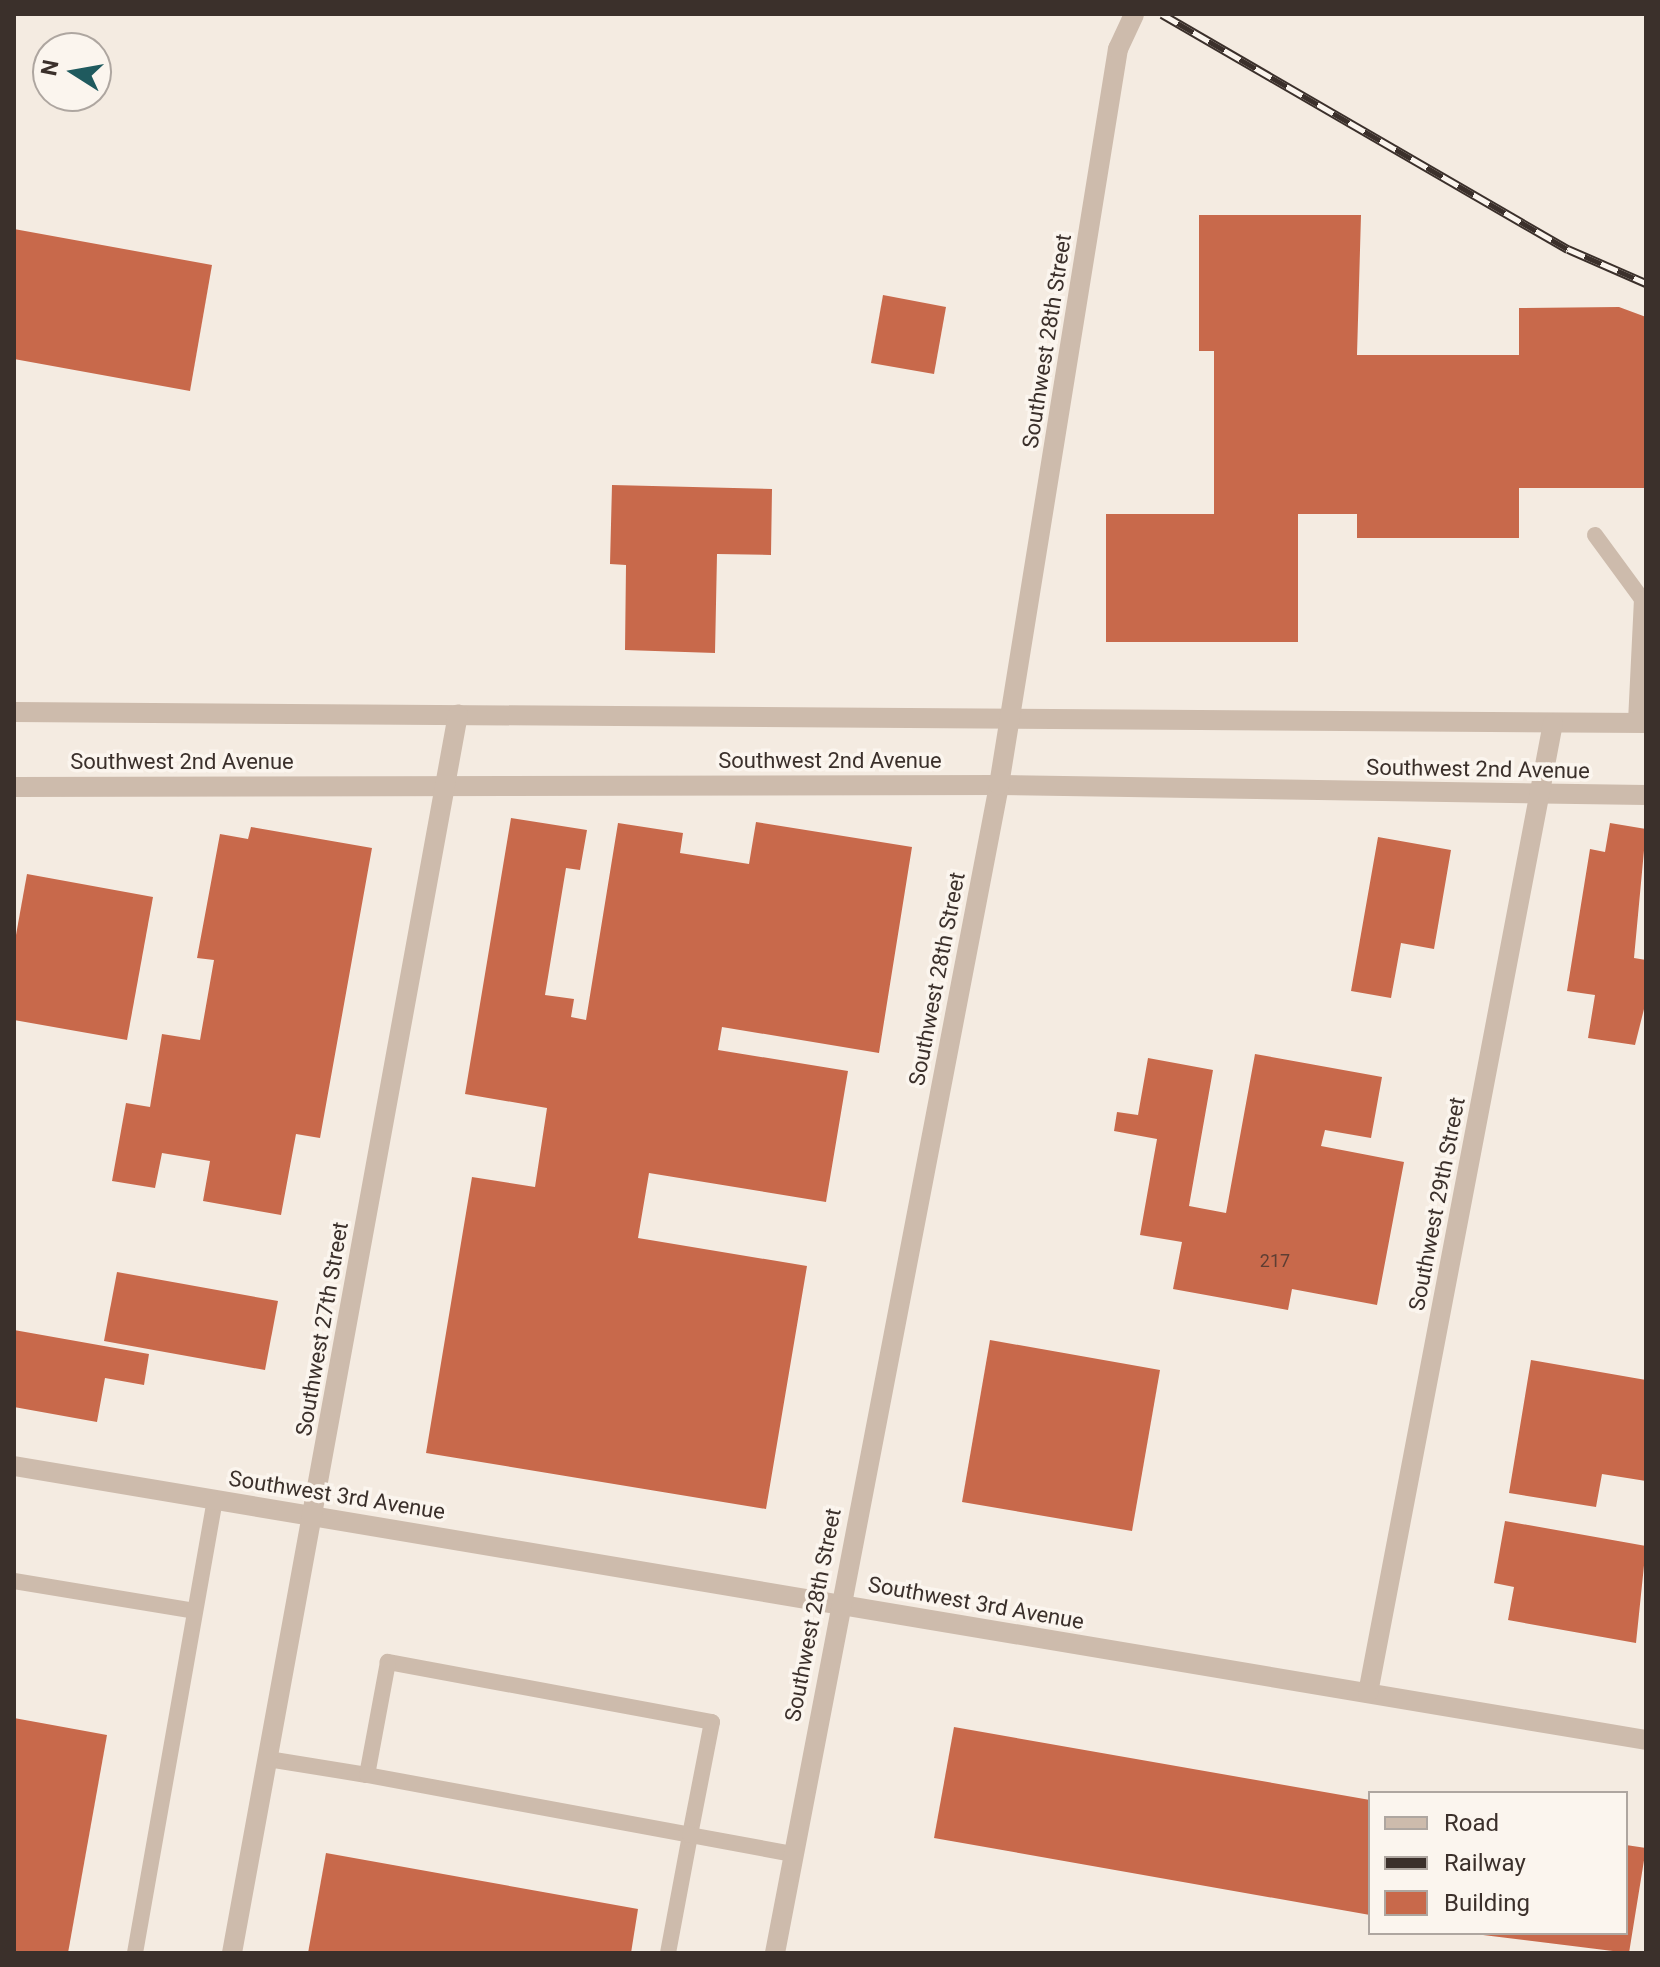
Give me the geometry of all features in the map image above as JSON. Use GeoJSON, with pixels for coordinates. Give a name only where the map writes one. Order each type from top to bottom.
{"type":"FeatureCollection","features":[{"type":"Feature","properties":{"kind":"street","name":"Southwest 28th Street"},"geometry":{"type":"LineString","coordinates":[[775,1953],[839,1604],[999,785],[1118,49],[1134,14]]}},
{"type":"Feature","properties":{"kind":"street","name":"Southwest 2nd Avenue"},"geometry":{"type":"LineString","coordinates":[[14,712],[1641,723]]}},
{"type":"Feature","properties":{"kind":"street","name":"Southwest 27th Street"},"geometry":{"type":"LineString","coordinates":[[232,1953],[458,714]]}},
{"type":"Feature","properties":{"kind":"street","name":"Southwest 29th Street"},"geometry":{"type":"LineString","coordinates":[[1368,1693],[1553,723]]}},
{"type":"Feature","properties":{"kind":"street","name":"Southwest 2nd Avenue"},"geometry":{"type":"LineString","coordinates":[[14,787],[999,785],[1646,795]]}},
{"type":"Feature","properties":{"kind":"street","name":"Southwest 3rd Avenue"},"geometry":{"type":"LineString","coordinates":[[14,1466],[1646,1740]]}},
{"type":"Feature","properties":{"kind":"lane"},"geometry":{"type":"LineString","coordinates":[[1595,535],[1642,599],[1641,723]]}},
{"type":"Feature","properties":{"kind":"lane"},"geometry":{"type":"LineString","coordinates":[[135,1953],[215,1499]]}},
{"type":"Feature","properties":{"kind":"lane"},"geometry":{"type":"LineString","coordinates":[[14,1581],[195,1611]]}},
{"type":"Feature","properties":{"kind":"lane"},"geometry":{"type":"LineString","coordinates":[[367,1775],[388,1662],[712,1722],[668,1953]]}},
{"type":"Feature","properties":{"kind":"lane"},"geometry":{"type":"LineString","coordinates":[[268,1759],[793,1854]]}},
{"type":"Feature","properties":{"kind":"building"},"geometry":{"type":"Polygon","coordinates":[[[1199,215],[1361,215],[1357,355],[1519,355],[1519,308],[1619,307],[1646,317],[1646,488],[1519,488],[1519,538],[1357,538],[1357,514],[1298,514],[1298,642],[1106,642],[1106,514],[1214,514],[1214,351],[1199,351],[1199,215]]]}},
{"type":"Feature","properties":{"kind":"building"},"geometry":{"type":"Polygon","coordinates":[[[14,229],[212,265],[190,391],[14,359],[14,229]]]}},
{"type":"Feature","properties":{"kind":"building"},"geometry":{"type":"Polygon","coordinates":[[[883,295],[946,307],[934,374],[871,363],[883,295]]]}},
{"type":"Feature","properties":{"kind":"building"},"geometry":{"type":"Polygon","coordinates":[[[612,485],[772,489],[771,555],[717,554],[715,653],[625,650],[626,565],[610,564],[612,485]]]}},
{"type":"Feature","properties":{"kind":"building"},"geometry":{"type":"Polygon","coordinates":[[[511,818],[587,830],[580,870],[566,868],[545,995],[574,999],[571,1017],[586,1020],[618,823],[683,833],[680,853],[749,864],[756,822],[912,847],[879,1053],[722,1027],[718,1050],[848,1071],[826,1202],[649,1173],[638,1238],[807,1266],[766,1509],[426,1453],[472,1177],[535,1187],[547,1108],[465,1094],[511,818]]]}},
{"type":"Feature","properties":{"kind":"building"},"geometry":{"type":"Polygon","coordinates":[[[1610,823],[1646,829],[1634,958],[1646,960],[1646,1001],[1635,1045],[1588,1038],[1595,995],[1567,991],[1590,849],[1605,852],[1610,823]]]}},
{"type":"Feature","properties":{"kind":"building"},"geometry":{"type":"Polygon","coordinates":[[[251,827],[372,848],[320,1138],[296,1134],[281,1215],[203,1201],[210,1161],[162,1153],[155,1188],[112,1181],[126,1103],[150,1107],[162,1034],[200,1040],[214,960],[197,958],[220,834],[248,839],[251,827]]]}},
{"type":"Feature","properties":{"kind":"building"},"geometry":{"type":"Polygon","coordinates":[[[1378,837],[1451,850],[1434,949],[1401,943],[1391,998],[1351,991],[1378,837]]]}},
{"type":"Feature","properties":{"kind":"building"},"geometry":{"type":"Polygon","coordinates":[[[27,874],[153,897],[127,1040],[14,1020],[14,946],[27,874]]]}},
{"type":"Feature","properties":{"kind":"building"},"geometry":{"type":"Polygon","coordinates":[[[1255,1054],[1382,1077],[1371,1138],[1325,1130],[1321,1146],[1404,1162],[1377,1305],[1292,1289],[1288,1310],[1173,1289],[1182,1242],[1140,1235],[1157,1139],[1114,1131],[1117,1112],[1138,1115],[1148,1058],[1213,1070],[1189,1206],[1226,1213],[1255,1054]]]}},
{"type":"Feature","properties":{"kind":"building"},"geometry":{"type":"Polygon","coordinates":[[[117,1272],[278,1301],[265,1370],[104,1341],[117,1272]]]}},
{"type":"Feature","properties":{"kind":"building"},"geometry":{"type":"Polygon","coordinates":[[[14,1330],[149,1354],[144,1385],[105,1378],[97,1422],[14,1407],[14,1330]]]}},
{"type":"Feature","properties":{"kind":"building"},"geometry":{"type":"Polygon","coordinates":[[[990,1340],[1160,1370],[1132,1531],[962,1502],[990,1340]]]}},
{"type":"Feature","properties":{"kind":"building"},"geometry":{"type":"Polygon","coordinates":[[[1531,1360],[1646,1380],[1646,1481],[1602,1474],[1596,1507],[1509,1493],[1531,1360]]]}},
{"type":"Feature","properties":{"kind":"building"},"geometry":{"type":"Polygon","coordinates":[[[1505,1521],[1646,1546],[1636,1643],[1508,1620],[1514,1587],[1494,1583],[1505,1521]]]}},
{"type":"Feature","properties":{"kind":"building"},"geometry":{"type":"Polygon","coordinates":[[[14,1718],[107,1735],[68,1953],[14,1953],[14,1718]]]}},
{"type":"Feature","properties":{"kind":"building"},"geometry":{"type":"Polygon","coordinates":[[[954,1727],[1368,1800],[1368,1915],[934,1838],[954,1727]]]}},
{"type":"Feature","properties":{"kind":"building"},"geometry":{"type":"Polygon","coordinates":[[[1628,1845],[1646,1848],[1629,1953],[1483,1935],[1628,1935],[1628,1845]]]}},
{"type":"Feature","properties":{"kind":"building"},"geometry":{"type":"Polygon","coordinates":[[[326,1853],[638,1909],[631,1953],[308,1953],[326,1853]]]}},
{"type":"Feature","properties":{"kind":"railway"},"geometry":{"type":"LineString","coordinates":[[1162,14],[1568,249],[1646,283]]}}]}
